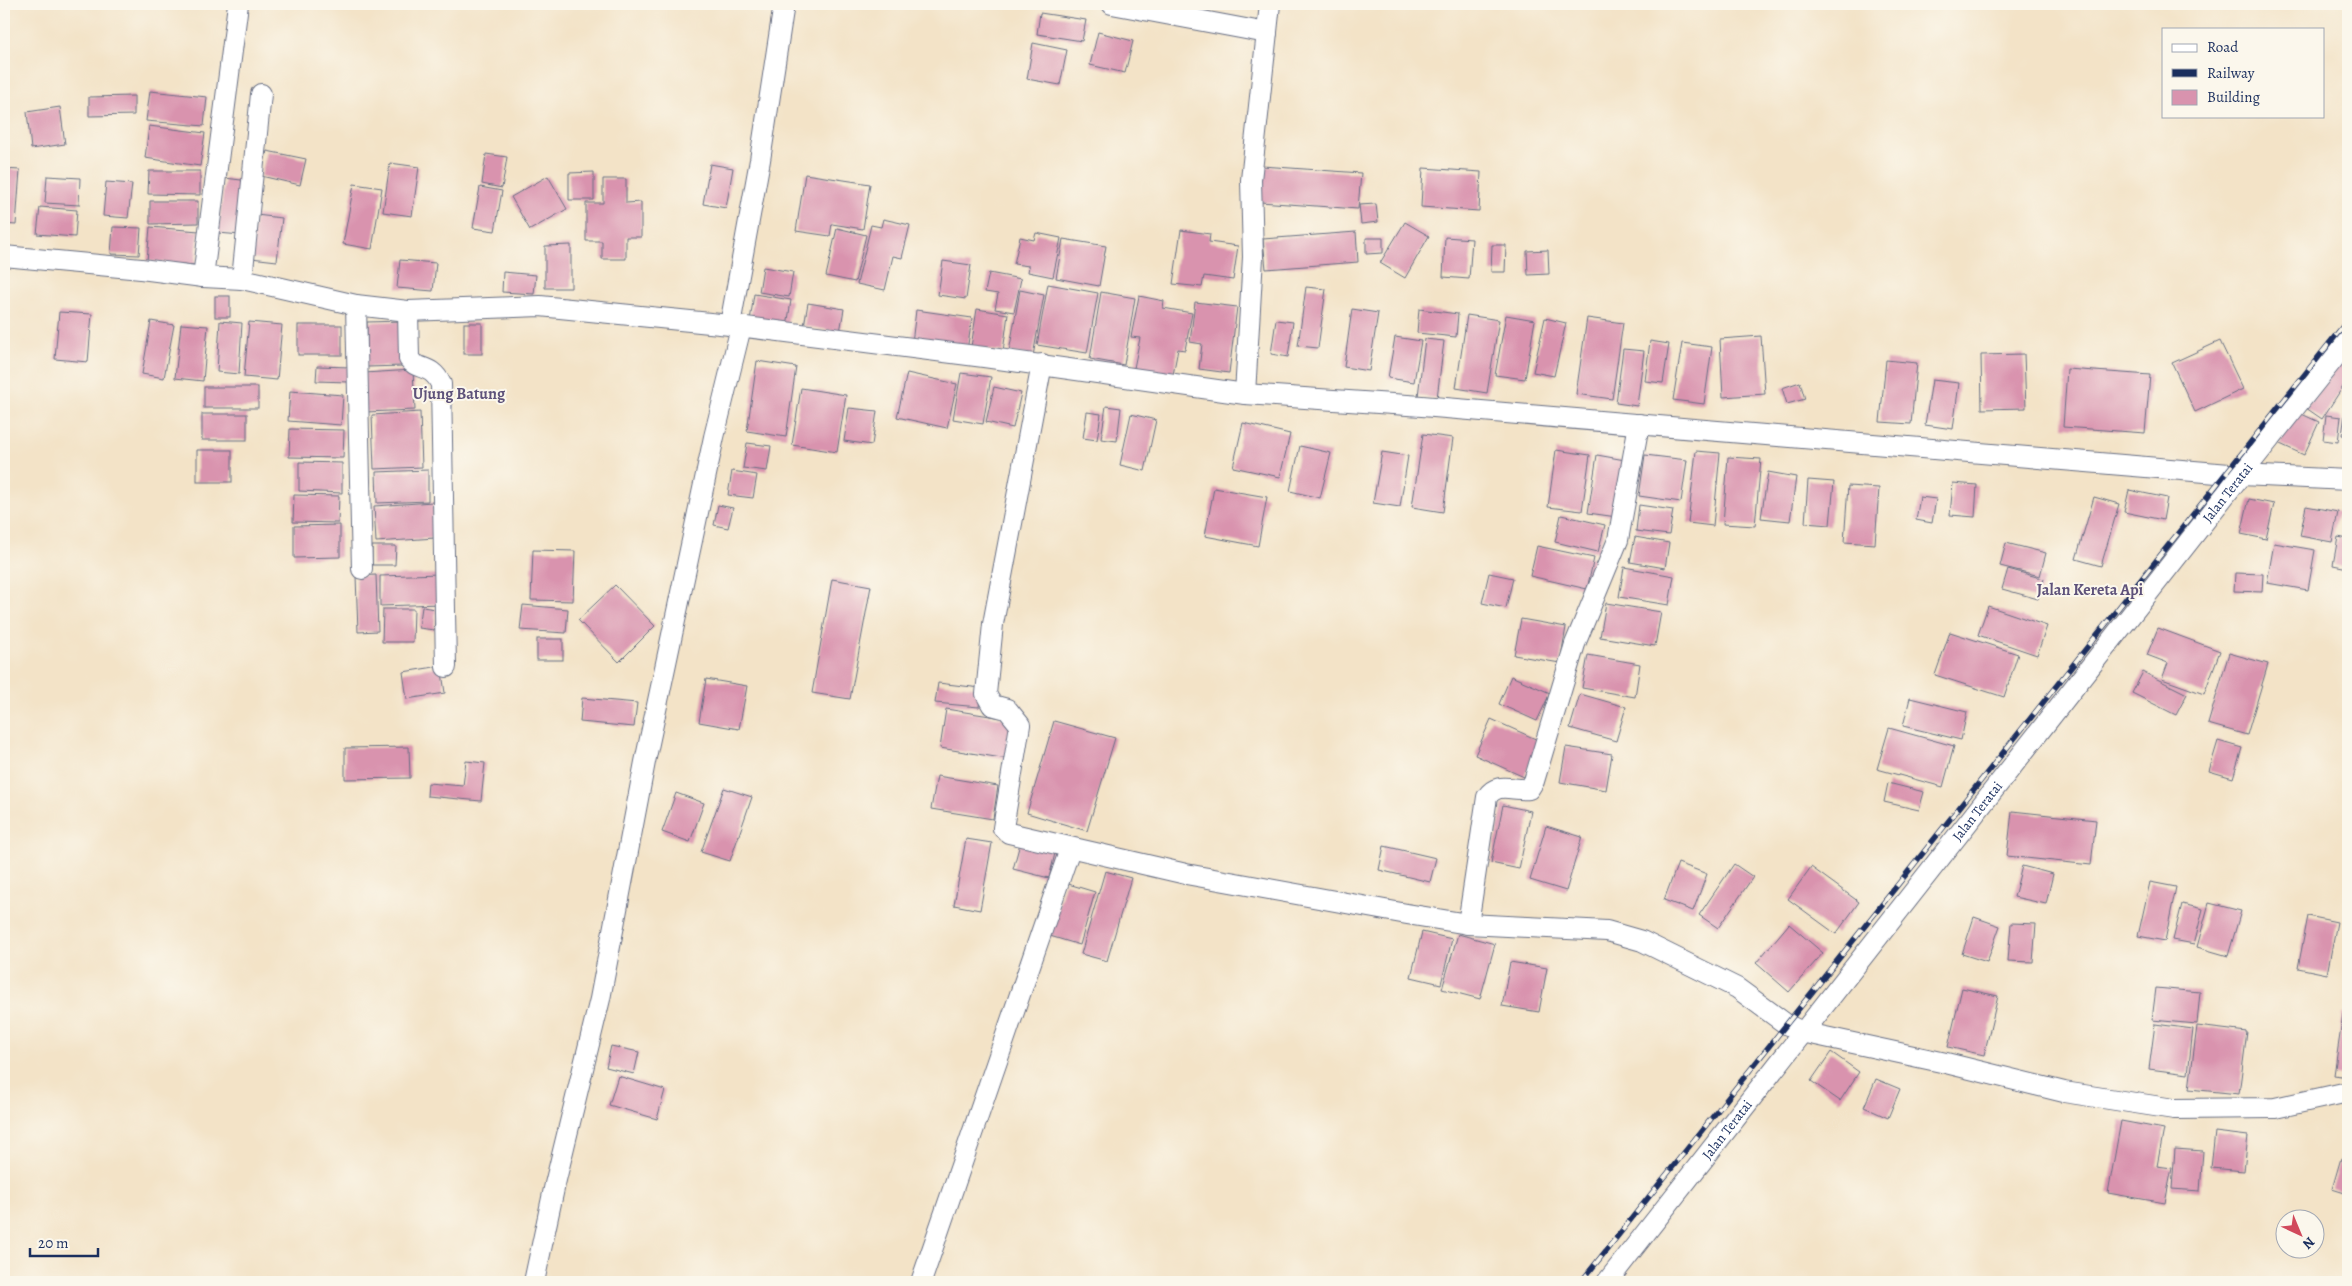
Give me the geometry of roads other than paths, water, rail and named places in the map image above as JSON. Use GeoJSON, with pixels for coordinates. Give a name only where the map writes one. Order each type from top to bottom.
{"type":"FeatureCollection","features":[{"type":"Feature","properties":{"kind":"street"},"geometry":{"type":"LineString","coordinates":[[203,277],[238,4]]}},
{"type":"Feature","properties":{"kind":"street"},"geometry":{"type":"LineString","coordinates":[[534,1282],[575,1097],[600,999],[645,762],[712,446],[735,326],[784,4]]}},
{"type":"Feature","properties":{"kind":"street"},"geometry":{"type":"LineString","coordinates":[[1112,4],[1267,33]]}},
{"type":"Feature","properties":{"kind":"street"},"geometry":{"type":"LineString","coordinates":[[1245,394],[1253,257],[1251,180],[1270,4]]}},
{"type":"Feature","properties":{"kind":"street"},"geometry":{"type":"LineString","coordinates":[[242,279],[261,94]]}},
{"type":"Feature","properties":{"kind":"street"},"geometry":{"type":"LineString","coordinates":[[4,256],[203,277],[242,279],[356,306],[408,311],[540,306],[735,326],[1042,364],[1245,394],[1638,424],[2240,475],[2348,480]]}},
{"type":"Feature","properties":{"kind":"street"},"geometry":{"type":"LineString","coordinates":[[356,306],[362,569]]}},
{"type":"Feature","properties":{"kind":"street"},"geometry":{"type":"LineString","coordinates":[[408,311],[409,359],[413,364],[426,367],[433,372],[441,384],[446,667]]}},
{"type":"Feature","properties":{"kind":"street","name":"Jalan Teratai"},"geometry":{"type":"LineString","coordinates":[[1606,1282],[2240,475],[2348,341]]}},
{"type":"Feature","properties":{"kind":"street"},"geometry":{"type":"LineString","coordinates":[[1042,364],[993,624],[986,694],[992,705],[1007,709],[1020,725],[1003,828],[1009,833],[1030,836],[1070,849],[1200,877],[1468,924],[1607,931],[1642,941],[1737,988],[1786,1024],[1802,1032],[1946,1063],[2064,1092],[2174,1109],[2275,1108],[2348,1092]]}},
{"type":"Feature","properties":{"kind":"street"},"geometry":{"type":"LineString","coordinates":[[1468,924],[1487,797],[1492,790],[1500,787],[1529,788],[1534,781],[1575,644],[1618,540],[1638,424]]}},
{"type":"Feature","properties":{"kind":"street"},"geometry":{"type":"LineString","coordinates":[[921,1282],[1070,849]]}},
{"type":"Feature","properties":{"kind":"railway"},"geometry":{"type":"LineString","coordinates":[[1581,1282],[2348,320]]}},
{"type":"Feature","properties":{"kind":"district","name":"Ujung Batung"},"geometry":{"type":"Point","coordinates":[459,393]}},
{"type":"Feature","properties":{"kind":"district","name":"Jalan Kereta Api"},"geometry":{"type":"Point","coordinates":[2090,589]}}]}
